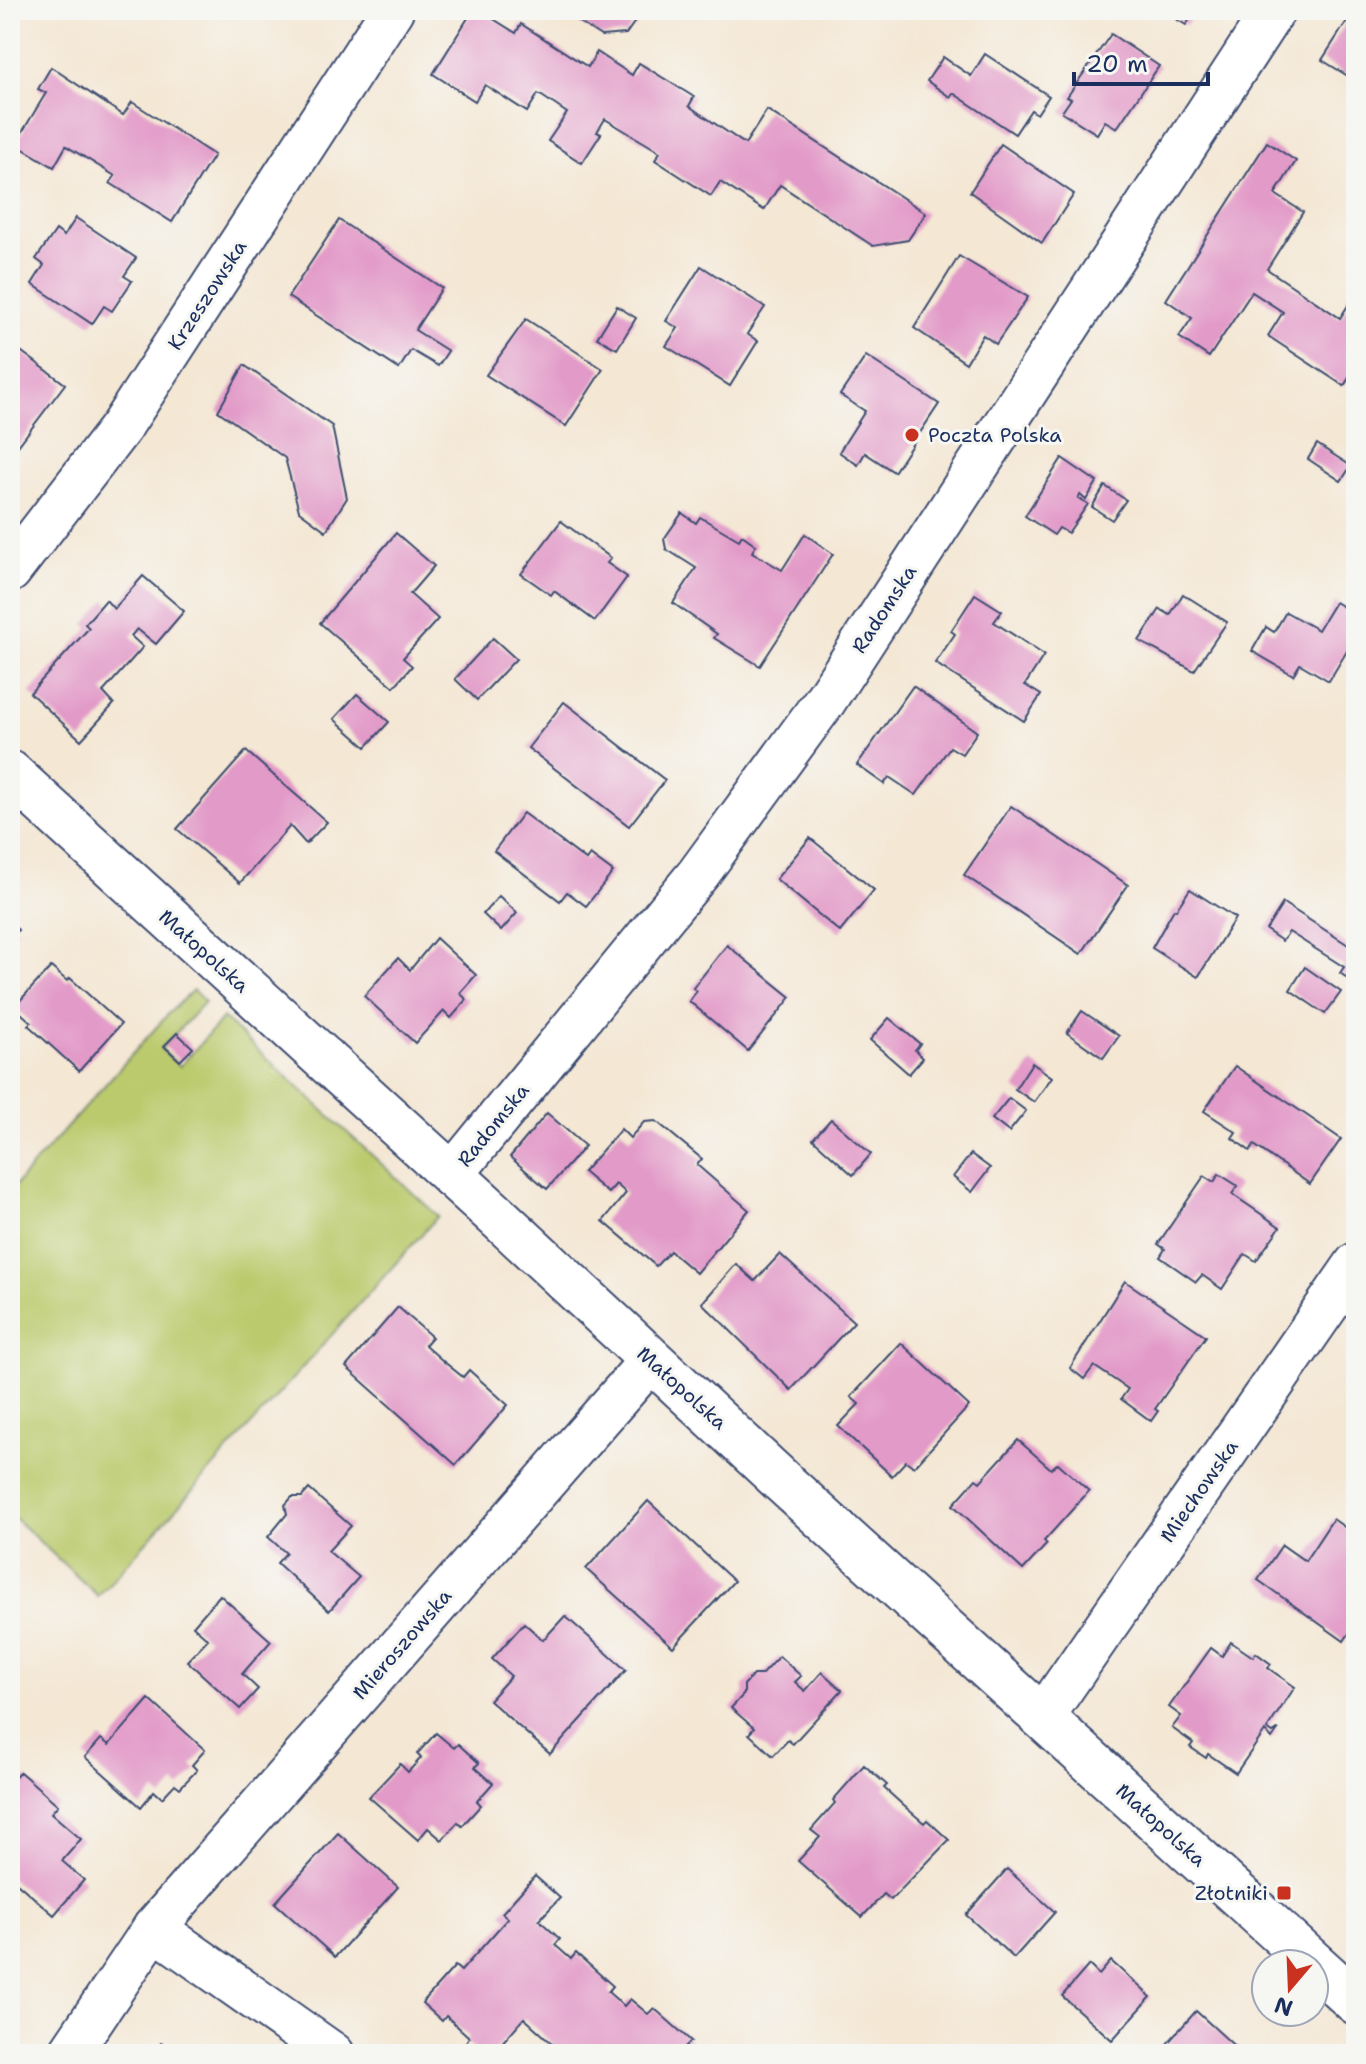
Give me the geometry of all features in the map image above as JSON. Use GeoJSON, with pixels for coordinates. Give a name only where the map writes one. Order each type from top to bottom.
{"type":"FeatureCollection","features":[{"type":"Feature","properties":{"kind":"street","name":"Krzeszowska"},"geometry":{"type":"LineString","coordinates":[[10,571],[121,427],[392,10]]}},
{"type":"Feature","properties":{"kind":"street","name":"Radomska"},"geometry":{"type":"LineString","coordinates":[[451,1176],[699,873],[824,702],[1274,10]]}},
{"type":"Feature","properties":{"kind":"street","name":"Małopolska"},"geometry":{"type":"LineString","coordinates":[[10,773],[1356,2002]]}},
{"type":"Feature","properties":{"kind":"street","name":"Miechowska"},"geometry":{"type":"LineString","coordinates":[[1042,1718],[1356,1264]]}},
{"type":"Feature","properties":{"kind":"street","name":"Mieroszowska"},"geometry":{"type":"LineString","coordinates":[[69,2054],[154,1928],[651,1360]]}},
{"type":"Feature","properties":{"kind":"street"},"geometry":{"type":"LineString","coordinates":[[154,1928],[333,2054]]}},
{"type":"Feature","properties":{"kind":"green space"},"geometry":{"type":"Polygon","coordinates":[[[193,990],[205,1002],[161,1049],[180,1066],[223,1018],[438,1216],[98,1596],[10,1514],[10,1191],[193,990]]]}},
{"type":"Feature","properties":{"kind":"building"},"geometry":{"type":"Polygon","coordinates":[[[473,10],[479,10],[516,33],[521,24],[588,67],[597,52],[632,75],[639,63],[694,97],[689,106],[745,144],[767,110],[926,213],[908,240],[873,246],[780,185],[764,210],[720,182],[711,196],[655,160],[660,152],[605,119],[597,132],[601,134],[582,163],[548,141],[567,113],[542,96],[538,94],[527,112],[485,85],[475,101],[433,74],[473,10]]]}},
{"type":"Feature","properties":{"kind":"building"},"geometry":{"type":"Polygon","coordinates":[[[573,10],[643,10],[626,34],[601,36],[569,16],[573,10]]]}},
{"type":"Feature","properties":{"kind":"building"},"geometry":{"type":"Polygon","coordinates":[[[1161,10],[1196,10],[1186,25],[1161,10]]]}},
{"type":"Feature","properties":{"kind":"building"},"geometry":{"type":"Polygon","coordinates":[[[1356,10],[1356,81],[1322,60],[1356,10]]]}},
{"type":"Feature","properties":{"kind":"building"},"geometry":{"type":"Polygon","coordinates":[[[1111,34],[1159,66],[1117,128],[1105,121],[1097,134],[1062,112],[1071,99],[1067,97],[1111,34]]]}},
{"type":"Feature","properties":{"kind":"building"},"geometry":{"type":"Polygon","coordinates":[[[985,54],[1049,96],[1037,114],[1031,110],[1015,134],[953,93],[950,97],[927,81],[943,57],[971,76],[985,54]]]}},
{"type":"Feature","properties":{"kind":"building"},"geometry":{"type":"Polygon","coordinates":[[[51,67],[123,115],[132,102],[214,155],[172,222],[110,183],[115,176],[66,146],[54,167],[15,144],[46,93],[38,89],[51,67]]]}},
{"type":"Feature","properties":{"kind":"building"},"geometry":{"type":"Polygon","coordinates":[[[1267,142],[1296,161],[1275,194],[1303,212],[1267,269],[1340,318],[1356,293],[1356,366],[1344,386],[1268,336],[1283,312],[1252,292],[1209,357],[1179,337],[1192,318],[1166,300],[1267,142]]]}},
{"type":"Feature","properties":{"kind":"building"},"geometry":{"type":"Polygon","coordinates":[[[1001,144],[1074,194],[1042,243],[970,192],[1001,144]]]}},
{"type":"Feature","properties":{"kind":"building"},"geometry":{"type":"Polygon","coordinates":[[[76,218],[136,258],[124,276],[132,281],[112,311],[104,306],[92,324],[32,284],[44,265],[36,259],[56,230],[64,236],[76,218]]]}},
{"type":"Feature","properties":{"kind":"building"},"geometry":{"type":"Polygon","coordinates":[[[339,220],[442,288],[415,330],[448,351],[438,366],[411,350],[399,369],[288,297],[339,220]]]}},
{"type":"Feature","properties":{"kind":"building"},"geometry":{"type":"Polygon","coordinates":[[[959,256],[1028,297],[996,344],[983,335],[966,363],[914,328],[959,256]]]}},
{"type":"Feature","properties":{"kind":"building"},"geometry":{"type":"Polygon","coordinates":[[[701,266],[765,307],[747,334],[758,341],[730,386],[666,346],[678,328],[666,321],[701,266]]]}},
{"type":"Feature","properties":{"kind":"building"},"geometry":{"type":"Polygon","coordinates":[[[617,306],[636,318],[617,349],[597,338],[617,306]]]}},
{"type":"Feature","properties":{"kind":"building"},"geometry":{"type":"Polygon","coordinates":[[[526,319],[603,369],[566,426],[486,375],[526,319]]]}},
{"type":"Feature","properties":{"kind":"building"},"geometry":{"type":"Polygon","coordinates":[[[10,343],[65,384],[15,450],[10,446],[10,343]]]}},
{"type":"Feature","properties":{"kind":"building"},"geometry":{"type":"Polygon","coordinates":[[[866,356],[939,404],[894,472],[865,453],[858,465],[839,452],[865,411],[840,395],[866,356]]]}},
{"type":"Feature","properties":{"kind":"building"},"geometry":{"type":"Polygon","coordinates":[[[244,365],[332,426],[347,498],[326,531],[299,511],[285,458],[218,411],[244,365]]]}},
{"type":"Feature","properties":{"kind":"building"},"geometry":{"type":"Polygon","coordinates":[[[1317,444],[1351,466],[1341,481],[1308,459],[1317,444]]]}},
{"type":"Feature","properties":{"kind":"building"},"geometry":{"type":"Polygon","coordinates":[[[1062,458],[1097,482],[1086,500],[1080,495],[1078,498],[1088,504],[1068,533],[1059,528],[1054,535],[1025,516],[1062,458]]]}},
{"type":"Feature","properties":{"kind":"building"},"geometry":{"type":"Polygon","coordinates":[[[1105,486],[1126,500],[1112,520],[1092,507],[1105,486]]]}},
{"type":"Feature","properties":{"kind":"building"},"geometry":{"type":"Polygon","coordinates":[[[682,513],[696,523],[700,517],[739,540],[742,535],[756,545],[752,552],[782,570],[805,534],[833,554],[760,666],[714,638],[717,634],[673,603],[696,568],[666,549],[664,539],[682,513]]]}},
{"type":"Feature","properties":{"kind":"building"},"geometry":{"type":"Polygon","coordinates":[[[561,521],[611,558],[607,563],[627,577],[595,621],[554,591],[551,595],[521,574],[561,521]]]}},
{"type":"Feature","properties":{"kind":"building"},"geometry":{"type":"Polygon","coordinates":[[[396,533],[434,566],[410,594],[438,619],[403,658],[412,666],[394,687],[320,623],[396,533]]]}},
{"type":"Feature","properties":{"kind":"building"},"geometry":{"type":"Polygon","coordinates":[[[143,576],[184,611],[156,644],[137,629],[131,636],[143,647],[103,692],[114,704],[81,740],[30,693],[89,628],[85,624],[106,600],[114,609],[143,576]]]}},
{"type":"Feature","properties":{"kind":"building"},"geometry":{"type":"Polygon","coordinates":[[[975,594],[1002,611],[994,622],[1044,655],[1025,685],[1041,695],[1024,721],[935,663],[955,634],[951,631],[975,594]]]}},
{"type":"Feature","properties":{"kind":"building"},"geometry":{"type":"Polygon","coordinates":[[[1183,594],[1227,622],[1194,671],[1139,641],[1160,609],[1170,615],[1183,594]]]}},
{"type":"Feature","properties":{"kind":"building"},"geometry":{"type":"Polygon","coordinates":[[[1335,602],[1356,615],[1356,636],[1329,681],[1300,664],[1293,675],[1252,651],[1266,627],[1274,632],[1286,612],[1318,630],[1335,602]]]}},
{"type":"Feature","properties":{"kind":"building"},"geometry":{"type":"Polygon","coordinates":[[[493,638],[516,659],[477,700],[455,679],[493,638]]]}},
{"type":"Feature","properties":{"kind":"building"},"geometry":{"type":"Polygon","coordinates":[[[913,686],[977,732],[962,754],[950,747],[916,795],[889,777],[884,784],[857,765],[913,686]]]}},
{"type":"Feature","properties":{"kind":"building"},"geometry":{"type":"Polygon","coordinates":[[[357,694],[389,722],[366,747],[334,719],[357,694]]]}},
{"type":"Feature","properties":{"kind":"building"},"geometry":{"type":"Polygon","coordinates":[[[564,702],[665,780],[629,826],[528,748],[564,702]]]}},
{"type":"Feature","properties":{"kind":"building"},"geometry":{"type":"Polygon","coordinates":[[[246,751],[327,822],[306,844],[290,826],[240,883],[177,829],[246,751]]]}},
{"type":"Feature","properties":{"kind":"building"},"geometry":{"type":"Polygon","coordinates":[[[1011,806],[1128,885],[1081,954],[964,875],[1011,806]]]}},
{"type":"Feature","properties":{"kind":"building"},"geometry":{"type":"Polygon","coordinates":[[[523,813],[586,860],[590,855],[613,872],[586,906],[567,892],[560,901],[494,851],[523,813]]]}},
{"type":"Feature","properties":{"kind":"building"},"geometry":{"type":"Polygon","coordinates":[[[810,838],[874,890],[840,932],[776,879],[810,838]]]}},
{"type":"Feature","properties":{"kind":"building"},"geometry":{"type":"Polygon","coordinates":[[[1190,889],[1235,918],[1198,977],[1152,948],[1174,909],[1190,889]]]}},
{"type":"Feature","properties":{"kind":"building"},"geometry":{"type":"Polygon","coordinates":[[[499,896],[517,913],[501,931],[483,914],[499,896]]]}},
{"type":"Feature","properties":{"kind":"building"},"geometry":{"type":"Polygon","coordinates":[[[1283,903],[1356,950],[1356,984],[1340,973],[1344,967],[1289,932],[1282,941],[1266,930],[1283,903]]]}},
{"type":"Feature","properties":{"kind":"building"},"geometry":{"type":"Polygon","coordinates":[[[10,922],[18,930],[10,938],[10,922]]]}},
{"type":"Feature","properties":{"kind":"building"},"geometry":{"type":"Polygon","coordinates":[[[436,938],[476,975],[460,993],[467,1000],[451,1018],[444,1011],[415,1043],[364,996],[398,958],[410,970],[436,938]]]}},
{"type":"Feature","properties":{"kind":"building"},"geometry":{"type":"Polygon","coordinates":[[[727,945],[791,997],[748,1051],[689,1001],[697,991],[693,988],[727,945]]]}},
{"type":"Feature","properties":{"kind":"building"},"geometry":{"type":"Polygon","coordinates":[[[51,967],[67,981],[70,978],[121,1024],[79,1071],[28,1025],[31,1022],[14,1007],[51,967]]]}},
{"type":"Feature","properties":{"kind":"building"},"geometry":{"type":"Polygon","coordinates":[[[1305,967],[1341,992],[1325,1014],[1290,990],[1305,967]]]}},
{"type":"Feature","properties":{"kind":"building"},"geometry":{"type":"Polygon","coordinates":[[[1082,1011],[1119,1036],[1103,1058],[1067,1033],[1082,1011]]]}},
{"type":"Feature","properties":{"kind":"building"},"geometry":{"type":"Polygon","coordinates":[[[889,1018],[920,1044],[915,1050],[923,1058],[909,1074],[870,1040],[889,1018]]]}},
{"type":"Feature","properties":{"kind":"building"},"geometry":{"type":"Polygon","coordinates":[[[177,1033],[193,1048],[180,1061],[164,1046],[177,1033]]]}},
{"type":"Feature","properties":{"kind":"building"},"geometry":{"type":"Polygon","coordinates":[[[1032,1063],[1052,1077],[1034,1102],[1015,1089],[1032,1063]]]}},
{"type":"Feature","properties":{"kind":"building"},"geometry":{"type":"Polygon","coordinates":[[[1235,1066],[1341,1139],[1310,1184],[1254,1145],[1250,1151],[1232,1138],[1236,1132],[1204,1111],[1235,1066]]]}},
{"type":"Feature","properties":{"kind":"building"},"geometry":{"type":"Polygon","coordinates":[[[1009,1098],[1026,1111],[1009,1132],[992,1119],[1009,1098]]]}},
{"type":"Feature","properties":{"kind":"building"},"geometry":{"type":"Polygon","coordinates":[[[547,1113],[585,1146],[547,1189],[510,1157],[547,1113]]]}},
{"type":"Feature","properties":{"kind":"building"},"geometry":{"type":"Polygon","coordinates":[[[831,1119],[871,1154],[853,1175],[813,1139],[831,1119]]]}},
{"type":"Feature","properties":{"kind":"building"},"geometry":{"type":"Polygon","coordinates":[[[656,1121],[702,1159],[697,1165],[749,1210],[696,1273],[670,1251],[656,1266],[603,1221],[626,1193],[616,1184],[608,1193],[583,1172],[621,1129],[630,1138],[644,1122],[656,1121]]]}},
{"type":"Feature","properties":{"kind":"building"},"geometry":{"type":"Polygon","coordinates":[[[971,1154],[990,1168],[972,1192],[953,1177],[971,1154]]]}},
{"type":"Feature","properties":{"kind":"building"},"geometry":{"type":"Polygon","coordinates":[[[1219,1174],[1238,1186],[1232,1194],[1280,1227],[1256,1261],[1245,1254],[1222,1289],[1202,1275],[1196,1282],[1160,1257],[1165,1249],[1158,1244],[1204,1176],[1214,1182],[1219,1174]]]}},
{"type":"Feature","properties":{"kind":"building"},"geometry":{"type":"Polygon","coordinates":[[[780,1254],[854,1322],[791,1390],[702,1303],[736,1264],[755,1281],[780,1254]]]}},
{"type":"Feature","properties":{"kind":"building"},"geometry":{"type":"Polygon","coordinates":[[[1125,1281],[1206,1336],[1155,1409],[1158,1411],[1151,1421],[1121,1399],[1128,1389],[1094,1366],[1084,1379],[1070,1368],[1125,1281]]]}},
{"type":"Feature","properties":{"kind":"building"},"geometry":{"type":"Polygon","coordinates":[[[398,1307],[432,1337],[425,1345],[463,1377],[469,1370],[508,1405],[456,1465],[346,1367],[398,1307]]]}},
{"type":"Feature","properties":{"kind":"building"},"geometry":{"type":"Polygon","coordinates":[[[901,1343],[969,1406],[914,1467],[906,1461],[892,1476],[838,1426],[859,1404],[851,1397],[901,1343]]]}},
{"type":"Feature","properties":{"kind":"building"},"geometry":{"type":"Polygon","coordinates":[[[1018,1440],[1051,1469],[1058,1463],[1089,1491],[1044,1541],[1047,1544],[1023,1570],[953,1505],[976,1479],[980,1482],[1018,1440]]]}},
{"type":"Feature","properties":{"kind":"building"},"geometry":{"type":"Polygon","coordinates":[[[309,1489],[351,1526],[328,1551],[359,1577],[329,1611],[277,1563],[286,1553],[268,1537],[287,1514],[285,1505],[292,1497],[302,1497],[309,1489]]]}},
{"type":"Feature","properties":{"kind":"building"},"geometry":{"type":"Polygon","coordinates":[[[648,1501],[734,1581],[673,1647],[586,1569],[648,1501]]]}},
{"type":"Feature","properties":{"kind":"building"},"geometry":{"type":"Polygon","coordinates":[[[1333,1519],[1356,1535],[1356,1623],[1344,1641],[1258,1580],[1282,1545],[1305,1561],[1333,1519]]]}},
{"type":"Feature","properties":{"kind":"building"},"geometry":{"type":"Polygon","coordinates":[[[220,1595],[271,1641],[242,1674],[258,1689],[240,1709],[187,1661],[208,1639],[193,1626],[220,1595]]]}},
{"type":"Feature","properties":{"kind":"building"},"geometry":{"type":"Polygon","coordinates":[[[565,1616],[626,1670],[550,1754],[489,1700],[511,1676],[492,1659],[524,1623],[543,1640],[565,1616]]]}},
{"type":"Feature","properties":{"kind":"building"},"geometry":{"type":"Polygon","coordinates":[[[1231,1642],[1253,1657],[1256,1653],[1271,1664],[1268,1668],[1295,1687],[1267,1729],[1273,1733],[1279,1729],[1272,1739],[1265,1731],[1236,1773],[1208,1754],[1206,1758],[1190,1747],[1193,1743],[1172,1728],[1181,1716],[1169,1707],[1211,1648],[1222,1656],[1231,1642]]]}},
{"type":"Feature","properties":{"kind":"building"},"geometry":{"type":"Polygon","coordinates":[[[779,1656],[801,1676],[795,1682],[805,1691],[822,1672],[842,1690],[793,1744],[788,1740],[773,1756],[749,1734],[754,1728],[731,1708],[744,1694],[744,1685],[753,1675],[761,1675],[779,1656]]]}},
{"type":"Feature","properties":{"kind":"building"},"geometry":{"type":"Polygon","coordinates":[[[149,1699],[205,1750],[192,1765],[197,1770],[180,1788],[175,1784],[162,1798],[154,1791],[141,1807],[85,1757],[101,1739],[109,1745],[149,1699]]]}},
{"type":"Feature","properties":{"kind":"building"},"geometry":{"type":"Polygon","coordinates":[[[436,1733],[454,1748],[458,1744],[479,1763],[475,1767],[493,1783],[477,1801],[481,1805],[462,1826],[458,1822],[442,1840],[428,1828],[418,1840],[369,1797],[400,1764],[408,1772],[421,1758],[417,1754],[436,1733]]]}},
{"type":"Feature","properties":{"kind":"building"},"geometry":{"type":"Polygon","coordinates":[[[864,1765],[887,1785],[884,1788],[904,1806],[924,1823],[927,1820],[949,1840],[891,1900],[884,1894],[862,1917],[798,1861],[820,1837],[811,1830],[864,1765]]]}},
{"type":"Feature","properties":{"kind":"building"},"geometry":{"type":"Polygon","coordinates":[[[20,1772],[58,1805],[51,1813],[81,1839],[62,1861],[84,1880],[54,1915],[10,1877],[10,1783],[20,1772]]]}},
{"type":"Feature","properties":{"kind":"building"},"geometry":{"type":"Polygon","coordinates":[[[338,1833],[398,1887],[335,1957],[275,1903],[338,1833]]]}},
{"type":"Feature","properties":{"kind":"building"},"geometry":{"type":"Polygon","coordinates":[[[1007,1869],[1055,1912],[1014,1958],[966,1915],[1007,1869]]]}},
{"type":"Feature","properties":{"kind":"building"},"geometry":{"type":"Polygon","coordinates":[[[535,1876],[560,1898],[539,1920],[560,1939],[555,1945],[571,1959],[576,1953],[613,1986],[608,1992],[624,2006],[630,1999],[648,2014],[654,2008],[691,2041],[685,2047],[693,2054],[546,2054],[554,2045],[524,2018],[492,2054],[480,2054],[466,2042],[469,2037],[446,2016],[442,2021],[422,2003],[455,1966],[461,1971],[508,1918],[502,1913],[535,1876]]]}},
{"type":"Feature","properties":{"kind":"building"},"geometry":{"type":"Polygon","coordinates":[[[1111,1961],[1151,1997],[1112,2040],[1062,1996],[1089,1965],[1099,1975],[1111,1961]]]}},
{"type":"Feature","properties":{"kind":"building"},"geometry":{"type":"Polygon","coordinates":[[[1196,2011],[1241,2052],[1158,2054],[1196,2011]]]}},
{"type":"Feature","properties":{"kind":"building"},"geometry":{"type":"Polygon","coordinates":[[[161,2043],[179,2054],[154,2054],[161,2043]]]}},
{"type":"Feature","properties":{"kind":"place","name":"Poczta Polska"},"geometry":{"type":"Point","coordinates":[912,435]}},
{"type":"Feature","properties":{"kind":"place","name":"Złotniki"},"geometry":{"type":"Point","coordinates":[1284,1893]}}]}
